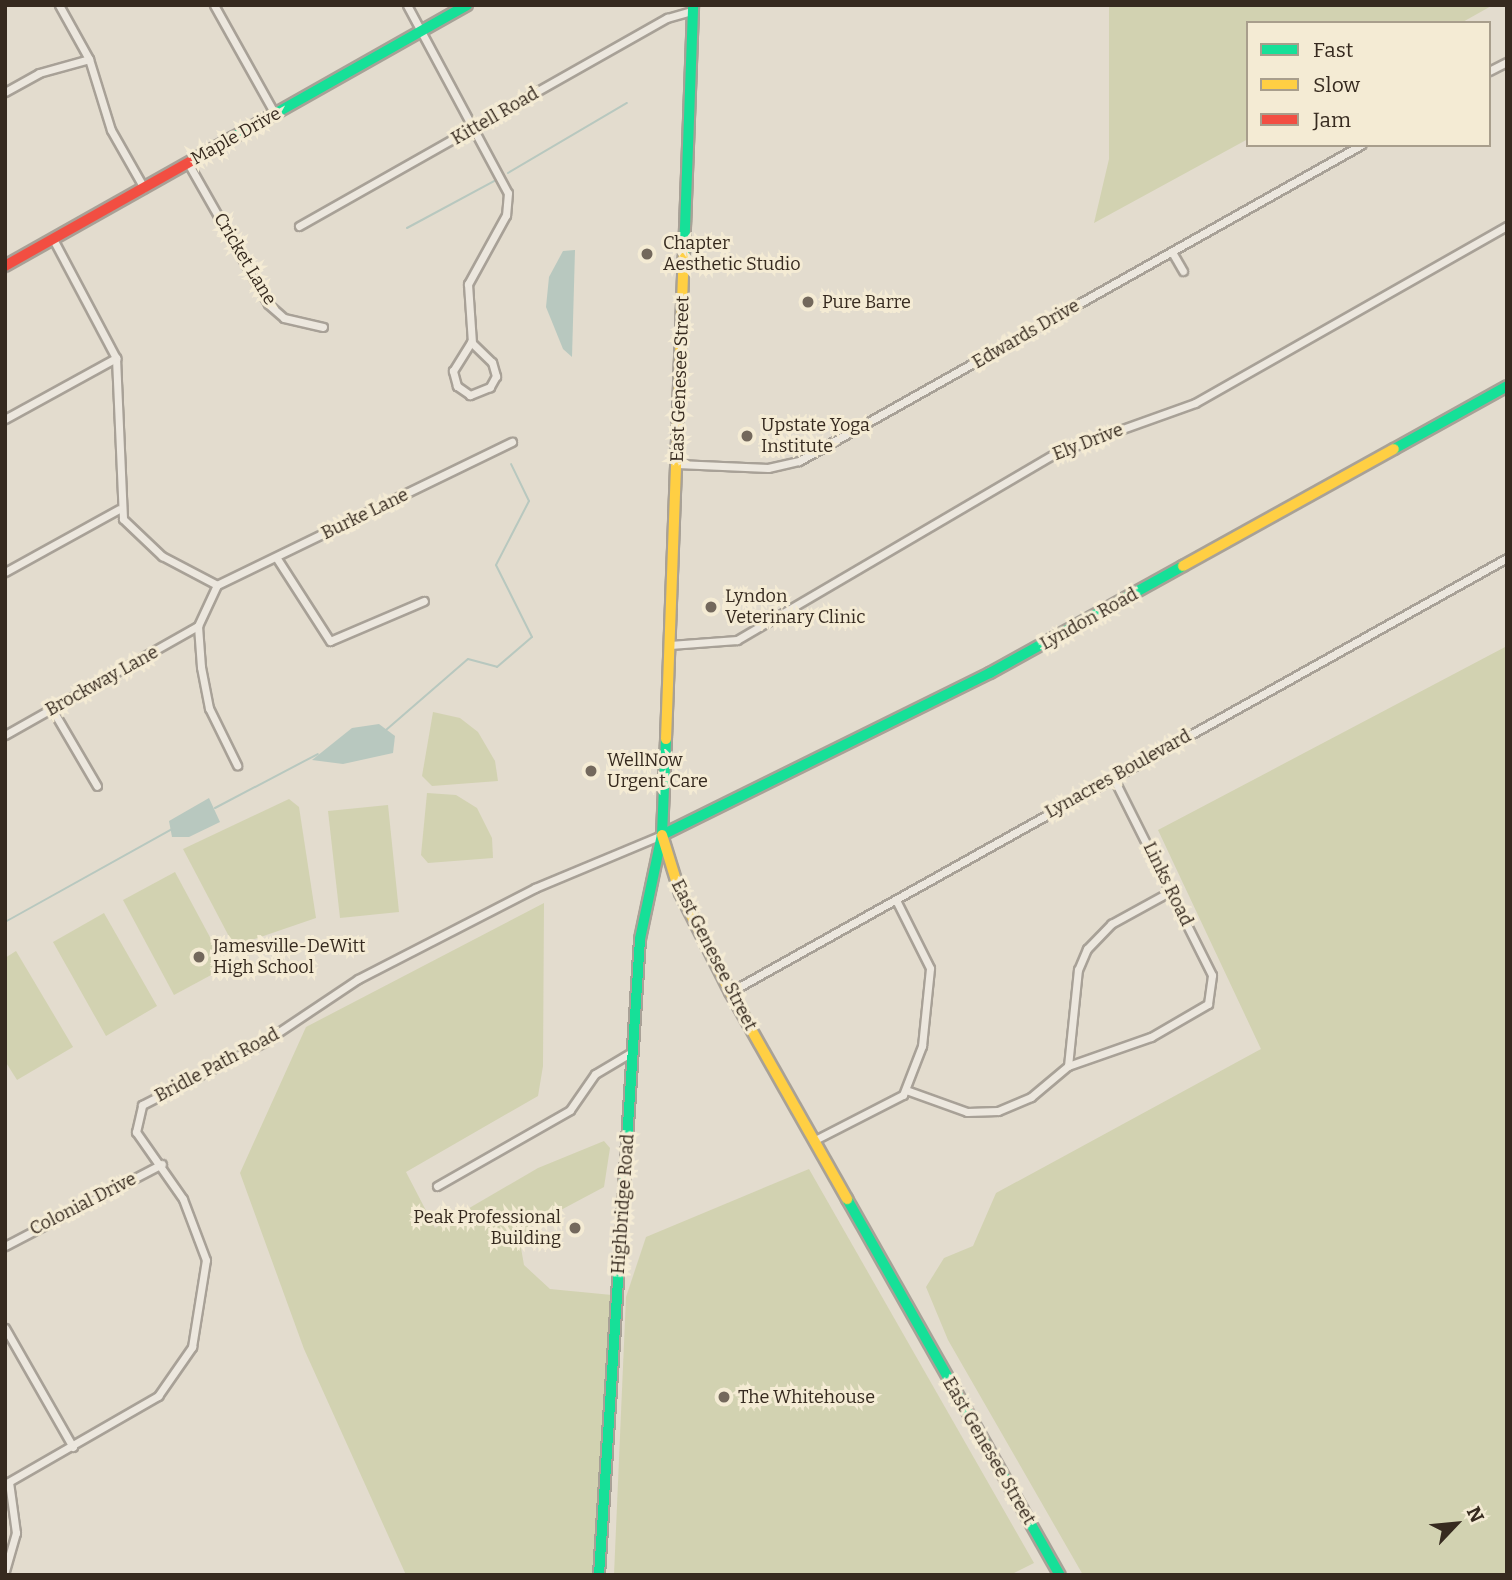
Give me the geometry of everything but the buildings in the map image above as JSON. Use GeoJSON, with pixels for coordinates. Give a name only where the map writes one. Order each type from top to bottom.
{"type":"FeatureCollection","features":[{"type":"Feature","properties":{"kind":"main road","name":"Maple Drive"},"geometry":{"type":"LineString","coordinates":[[5,266],[467,5]]}},
{"type":"Feature","properties":{"kind":"main road","name":"East Genesee Street"},"geometry":{"type":"LineString","coordinates":[[693,8],[662,835],[682,898],[730,992],[1059,1575]]}},
{"type":"Feature","properties":{"kind":"main road","name":"Lyndon Road"},"geometry":{"type":"LineString","coordinates":[[662,835],[990,673],[1507,386]]}},
{"type":"Feature","properties":{"kind":"main road","name":"Highbridge Road"},"geometry":{"type":"LineString","coordinates":[[599,1575],[642,929],[662,835]]}},
{"type":"Feature","properties":{"kind":"street"},"geometry":{"type":"LineString","coordinates":[[59,5],[89,59],[111,130],[145,188]]}},
{"type":"Feature","properties":{"kind":"street"},"geometry":{"type":"LineString","coordinates":[[214,5],[275,114]]}},
{"type":"Feature","properties":{"kind":"street"},"geometry":{"type":"LineString","coordinates":[[407,5],[503,176],[509,205],[468,284],[472,342],[453,371],[457,386],[470,395],[491,387],[496,376],[492,362],[472,342]]}},
{"type":"Feature","properties":{"kind":"street","name":"Kittell Road"},"geometry":{"type":"LineString","coordinates":[[299,226],[667,18],[693,8]]}},
{"type":"Feature","properties":{"kind":"street"},"geometry":{"type":"LineString","coordinates":[[5,92],[39,72],[89,59]]}},
{"type":"Feature","properties":{"kind":"street"},"geometry":{"type":"LineString","coordinates":[[1491,70],[1507,62]]}},
{"type":"Feature","properties":{"kind":"street","name":"Edwards Drive"},"geometry":{"type":"LineString","coordinates":[[677,464],[768,468],[799,461],[1357,147]]}},
{"type":"Feature","properties":{"kind":"street","name":"Cricket Lane"},"geometry":{"type":"LineString","coordinates":[[188,163],[268,304],[284,318],[323,327]]}},
{"type":"Feature","properties":{"kind":"street","name":"Ely Drive"},"geometry":{"type":"LineString","coordinates":[[669,645],[737,640],[1058,452],[1195,403],[1507,226]]}},
{"type":"Feature","properties":{"kind":"street"},"geometry":{"type":"LineString","coordinates":[[52,239],[116,358],[119,509],[145,543],[217,585],[198,626],[205,696],[237,765]]}},
{"type":"Feature","properties":{"kind":"street"},"geometry":{"type":"LineString","coordinates":[[1172,252],[1183,271]]}},
{"type":"Feature","properties":{"kind":"street"},"geometry":{"type":"LineString","coordinates":[[5,419],[116,358]]}},
{"type":"Feature","properties":{"kind":"street","name":"Burke Lane"},"geometry":{"type":"LineString","coordinates":[[217,585],[512,442]]}},
{"type":"Feature","properties":{"kind":"street"},"geometry":{"type":"LineString","coordinates":[[5,572],[119,509]]}},
{"type":"Feature","properties":{"kind":"street"},"geometry":{"type":"LineString","coordinates":[[276,557],[330,641],[424,601]]}},
{"type":"Feature","properties":{"kind":"street","name":"Lynacres Boulevard"},"geometry":{"type":"LineString","coordinates":[[730,992],[1507,558]]}},
{"type":"Feature","properties":{"kind":"street","name":"Brockway Lane"},"geometry":{"type":"LineString","coordinates":[[5,735],[198,626]]}},
{"type":"Feature","properties":{"kind":"street"},"geometry":{"type":"LineString","coordinates":[[52,709],[97,786]]}},
{"type":"Feature","properties":{"kind":"street","name":"Links Road"},"geometry":{"type":"LineString","coordinates":[[1069,1066],[1180,1024],[1213,994],[1212,975],[1112,777]]}},
{"type":"Feature","properties":{"kind":"street","name":"Bridle Path Road"},"geometry":{"type":"LineString","coordinates":[[7,1483],[158,1396],[181,1368],[197,1330],[206,1260],[162,1164],[136,1132],[136,1112],[148,1101],[264,1042],[358,979],[535,888],[662,835]]}},
{"type":"Feature","properties":{"kind":"street"},"geometry":{"type":"LineString","coordinates":[[906,1090],[967,1112],[998,1111],[1031,1097],[1069,1066],[1076,982],[1087,949],[1111,924],[1171,891]]}},
{"type":"Feature","properties":{"kind":"street"},"geometry":{"type":"LineString","coordinates":[[814,1142],[906,1090],[927,1021],[930,975],[896,900]]}},
{"type":"Feature","properties":{"kind":"street"},"geometry":{"type":"LineString","coordinates":[[437,1186],[570,1110],[596,1074],[633,1052]]}},
{"type":"Feature","properties":{"kind":"street","name":"Colonial Drive"},"geometry":{"type":"LineString","coordinates":[[5,1246],[162,1164]]}},
{"type":"Feature","properties":{"kind":"street"},"geometry":{"type":"LineString","coordinates":[[5,1328],[73,1447]]}},
{"type":"Feature","properties":{"kind":"street"},"geometry":{"type":"LineString","coordinates":[[5,1571],[16,1533],[7,1483]]}},
{"type":"Feature","properties":{"kind":"green space"},"geometry":{"type":"Polygon","coordinates":[[[1109,5],[1493,5],[1465,21],[1246,21],[1246,140],[1094,223],[1109,159],[1109,5]]]}},
{"type":"Feature","properties":{"kind":"green space"},"geometry":{"type":"Polygon","coordinates":[[[1507,646],[1507,1575],[1083,1575],[948,1340],[926,1287],[944,1258],[973,1246],[996,1193],[1261,1049],[1158,830],[1507,646]]]}},
{"type":"Feature","properties":{"kind":"green space"},"geometry":{"type":"Polygon","coordinates":[[[433,712],[460,718],[478,732],[495,761],[498,781],[432,786],[422,776],[433,712]]]}},
{"type":"Feature","properties":{"kind":"green space"},"geometry":{"type":"Polygon","coordinates":[[[427,793],[456,795],[477,808],[492,838],[493,858],[428,863],[421,855],[427,793]]]}},
{"type":"Feature","properties":{"kind":"green space"},"geometry":{"type":"Polygon","coordinates":[[[289,799],[299,807],[316,918],[234,946],[183,849],[289,799]]]}},
{"type":"Feature","properties":{"kind":"green space"},"geometry":{"type":"Polygon","coordinates":[[[388,805],[399,912],[340,918],[328,811],[388,805]]]}},
{"type":"Feature","properties":{"kind":"green space"},"geometry":{"type":"Polygon","coordinates":[[[175,872],[226,967],[174,995],[123,900],[175,872]]]}},
{"type":"Feature","properties":{"kind":"green space"},"geometry":{"type":"Polygon","coordinates":[[[544,903],[543,1066],[538,1096],[406,1172],[435,1228],[538,1168],[604,1141],[610,1148],[604,1187],[527,1228],[521,1248],[524,1265],[550,1289],[612,1295],[592,1575],[406,1575],[304,1349],[240,1173],[306,1027],[544,903]]]}},
{"type":"Feature","properties":{"kind":"green space"},"geometry":{"type":"Polygon","coordinates":[[[104,913],[157,1006],[106,1036],[53,942],[104,913]]]}},
{"type":"Feature","properties":{"kind":"green space"},"geometry":{"type":"Polygon","coordinates":[[[16,951],[73,1047],[17,1080],[5,1061],[5,958],[16,951]]]}},
{"type":"Feature","properties":{"kind":"green space"},"geometry":{"type":"Polygon","coordinates":[[[809,1169],[1034,1563],[1010,1575],[614,1575],[626,1297],[646,1237],[809,1169]]]}},
{"type":"Feature","properties":{"kind":"shaded area"},"geometry":{"type":"Polygon","coordinates":[[[575,250],[572,357],[563,349],[546,307],[549,277],[563,251],[575,250]]]}},
{"type":"Feature","properties":{"kind":"shaded area"},"geometry":{"type":"Polygon","coordinates":[[[379,724],[395,736],[393,753],[343,764],[312,760],[352,728],[379,724]]]}},
{"type":"Feature","properties":{"kind":"shaded area"},"geometry":{"type":"Polygon","coordinates":[[[209,798],[220,822],[189,837],[172,837],[169,821],[209,798]]]}},
{"type":"Feature","properties":{"kind":"waterway"},"geometry":{"type":"LineString","coordinates":[[508,173],[627,103]]}},
{"type":"Feature","properties":{"kind":"waterway"},"geometry":{"type":"LineString","coordinates":[[407,228],[498,179]]}},
{"type":"Feature","properties":{"kind":"waterway"},"geometry":{"type":"LineString","coordinates":[[386,730],[468,659],[497,667],[532,637],[496,565],[529,501],[511,464]]}},
{"type":"Feature","properties":{"kind":"waterway"},"geometry":{"type":"LineString","coordinates":[[215,808],[318,754]]}},
{"type":"Feature","properties":{"kind":"waterway"},"geometry":{"type":"LineString","coordinates":[[5,922],[172,829]]}},
{"type":"Feature","properties":{"kind":"traffic: fast"},"geometry":{"type":"LineString","coordinates":[[232,138],[467,5]]}},
{"type":"Feature","properties":{"kind":"traffic: fast"},"geometry":{"type":"LineString","coordinates":[[684,255],[693,5]]}},
{"type":"Feature","properties":{"kind":"traffic: fast"},"geometry":{"type":"LineString","coordinates":[[1394,449],[1507,386]]}},
{"type":"Feature","properties":{"kind":"traffic: fast"},"geometry":{"type":"LineString","coordinates":[[662,835],[990,673],[1183,566]]}},
{"type":"Feature","properties":{"kind":"traffic: fast"},"geometry":{"type":"LineString","coordinates":[[599,1575],[640,939],[662,835],[666,739]]}},
{"type":"Feature","properties":{"kind":"traffic: fast"},"geometry":{"type":"LineString","coordinates":[[847,1199],[1060,1575]]}},
{"type":"Feature","properties":{"kind":"traffic: slow"},"geometry":{"type":"LineString","coordinates":[[666,739],[684,255]]}},
{"type":"Feature","properties":{"kind":"traffic: slow"},"geometry":{"type":"LineString","coordinates":[[1183,566],[1394,449]]}},
{"type":"Feature","properties":{"kind":"traffic: slow"},"geometry":{"type":"LineString","coordinates":[[662,835],[680,893],[730,992],[847,1199]]}},
{"type":"Feature","properties":{"kind":"traffic: jam"},"geometry":{"type":"LineString","coordinates":[[5,266],[232,138]]}},
{"type":"Feature","properties":{"kind":"place","name":"Chapter Aesthetic Studio"},"geometry":{"type":"Point","coordinates":[647,254]}},
{"type":"Feature","properties":{"kind":"place","name":"Pure Barre"},"geometry":{"type":"Point","coordinates":[808,302]}},
{"type":"Feature","properties":{"kind":"place","name":"Upstate Yoga Institute"},"geometry":{"type":"Point","coordinates":[747,436]}},
{"type":"Feature","properties":{"kind":"place","name":"Lyndon Veterinary Clinic"},"geometry":{"type":"Point","coordinates":[711,607]}},
{"type":"Feature","properties":{"kind":"place","name":"WellNow Urgent Care"},"geometry":{"type":"Point","coordinates":[591,771]}},
{"type":"Feature","properties":{"kind":"place","name":"Jamesville-DeWitt High School"},"geometry":{"type":"Point","coordinates":[199,957]}},
{"type":"Feature","properties":{"kind":"place","name":"Peak Professional Building"},"geometry":{"type":"Point","coordinates":[575,1228]}},
{"type":"Feature","properties":{"kind":"place","name":"The Whitehouse"},"geometry":{"type":"Point","coordinates":[724,1397]}}]}
